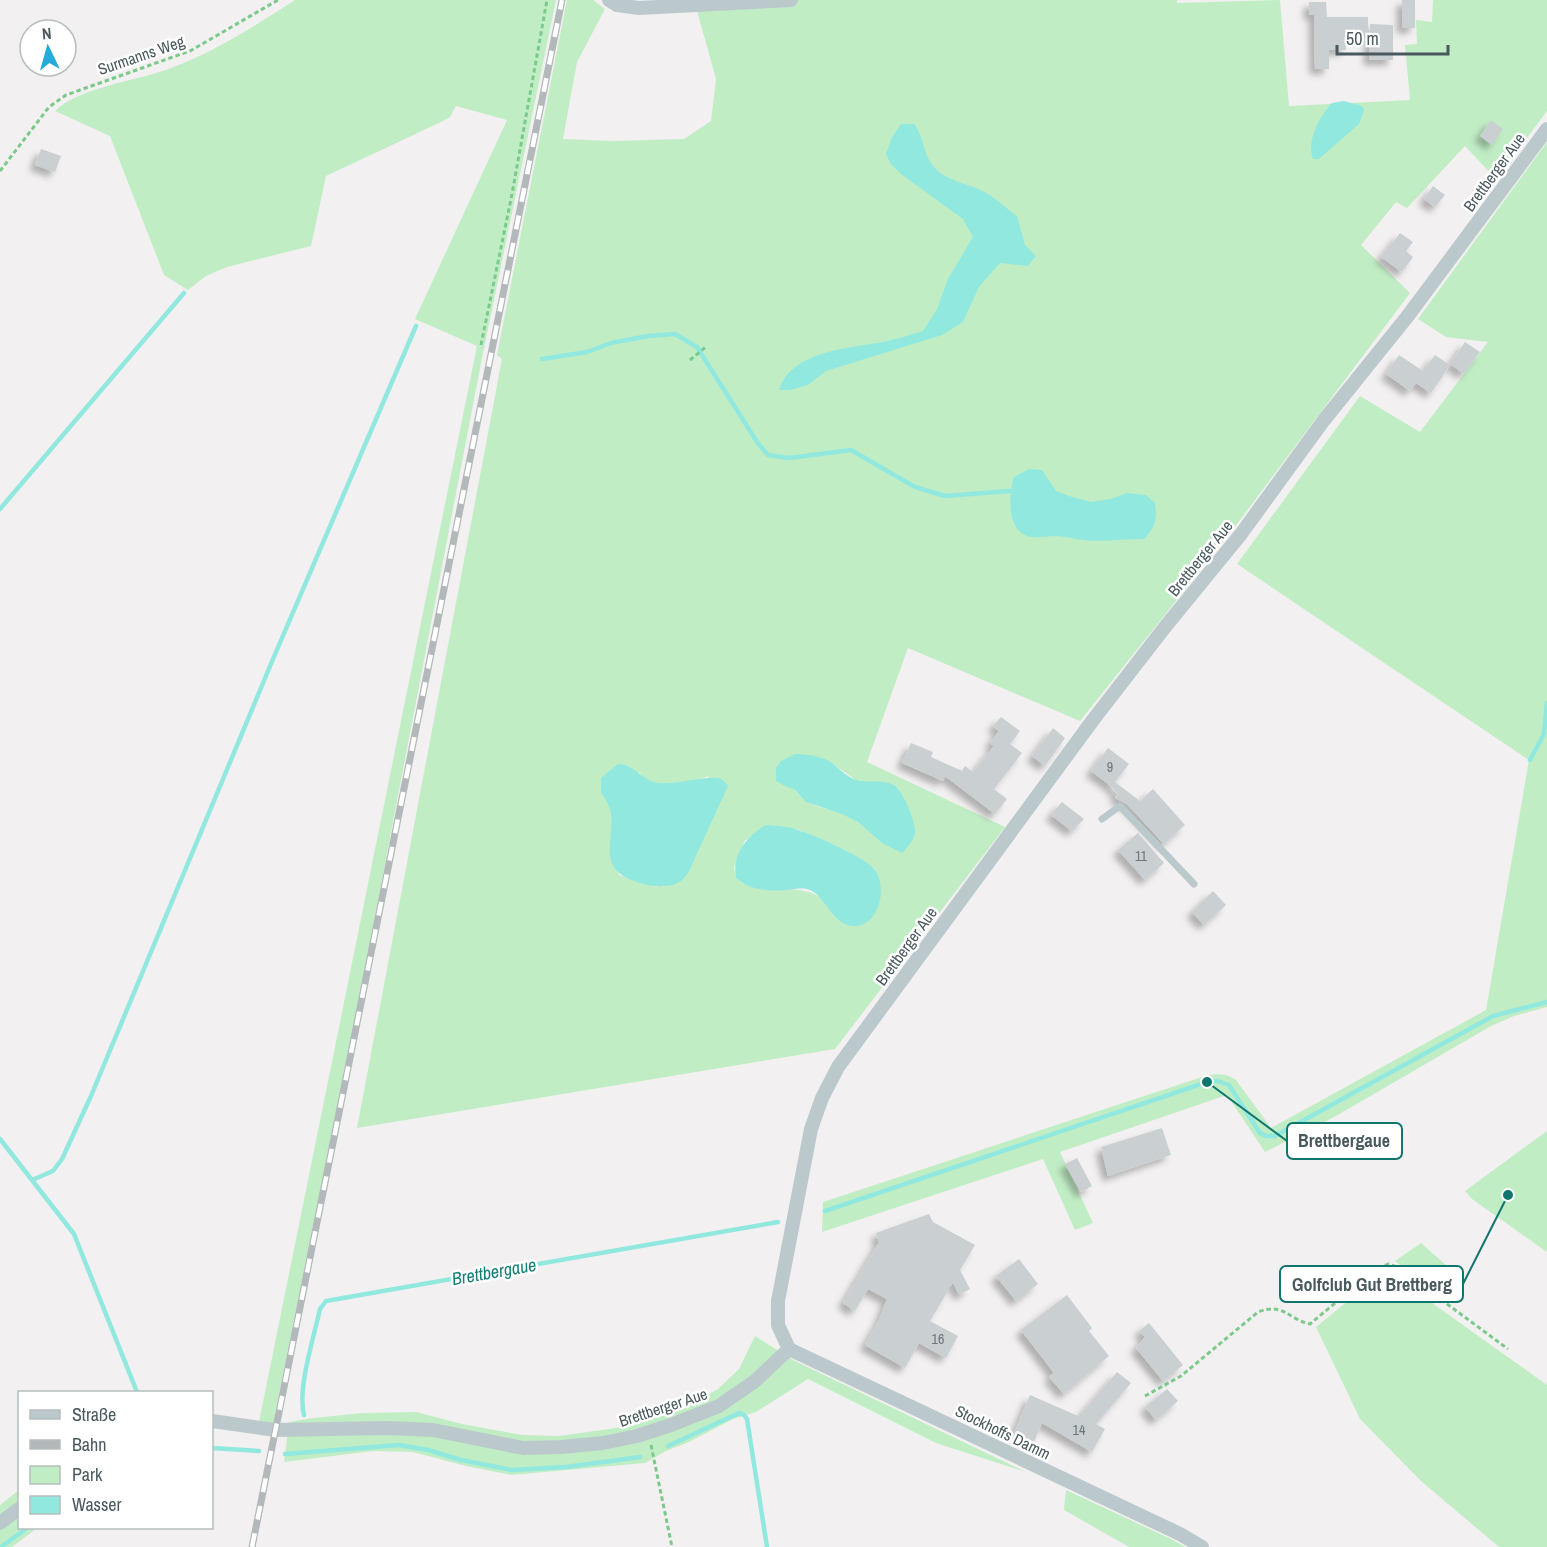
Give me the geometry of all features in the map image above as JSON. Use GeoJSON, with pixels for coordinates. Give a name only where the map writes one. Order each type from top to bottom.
{"type":"FeatureCollection","features":[{"type":"Feature","properties":{"kind":"street"},"geometry":{"type":"LineString","coordinates":[[609,0],[617,5],[639,8],[791,0]]}},
{"type":"Feature","properties":{"kind":"street","name":"Brettberger Aue"},"geometry":{"type":"LineString","coordinates":[[213,1421],[275,1430],[387,1428],[433,1430],[523,1448],[561,1447],[603,1443],[653,1431],[719,1406],[755,1381],[789,1348],[778,1325],[778,1301],[811,1129],[822,1098],[838,1067],[1093,720],[1241,534],[1324,420],[1407,317],[1547,129]]}},
{"type":"Feature","properties":{"kind":"street","name":"Stockhoffs Damm"},"geometry":{"type":"LineString","coordinates":[[789,1348],[1180,1534],[1202,1547]]}},
{"type":"Feature","properties":{"kind":"street"},"geometry":{"type":"LineString","coordinates":[[0,1523],[18,1510]]}},
{"type":"Feature","properties":{"kind":"lane"},"geometry":{"type":"LineString","coordinates":[[1102,819],[1120,806],[1194,884]]}},
{"type":"Feature","properties":{"kind":"path","name":"Surmanns Weg"},"geometry":{"type":"LineString","coordinates":[[0,171],[49,106],[66,95],[190,51],[278,0]]}},
{"type":"Feature","properties":{"kind":"path"},"geometry":{"type":"LineString","coordinates":[[481,345],[547,0]]}},
{"type":"Feature","properties":{"kind":"path"},"geometry":{"type":"LineString","coordinates":[[690,360],[707,346]]}},
{"type":"Feature","properties":{"kind":"path"},"geometry":{"type":"LineString","coordinates":[[1145,1396],[1181,1376],[1258,1312],[1269,1308],[1281,1309],[1300,1322],[1310,1324],[1377,1268],[1389,1264],[1508,1349]]}},
{"type":"Feature","properties":{"kind":"path"},"geometry":{"type":"LineString","coordinates":[[653,1431],[650,1448],[672,1547]]}},
{"type":"Feature","properties":{"kind":"green space"},"geometry":{"type":"Polygon","coordinates":[[[295,0],[556,0],[482,358],[364,973],[273,1424],[259,1422],[477,346],[415,319],[507,120],[456,106],[450,117],[443,121],[326,176],[311,246],[227,267],[206,276],[188,290],[164,275],[110,136],[55,111],[78,96],[166,70],[200,56],[295,0]]]}},
{"type":"Feature","properties":{"kind":"green space"},"geometry":{"type":"Polygon","coordinates":[[[567,0],[593,0],[605,9],[577,62],[563,139],[612,141],[684,139],[711,121],[716,79],[694,0],[1177,0],[1177,3],[1280,0],[1289,106],[1410,100],[1405,45],[1417,44],[1416,20],[1432,22],[1433,0],[1547,0],[1547,111],[1496,179],[1465,146],[1407,208],[1396,202],[1361,245],[1410,293],[1231,532],[1080,721],[908,648],[867,762],[1005,827],[835,1049],[357,1128],[502,359],[497,355],[567,0]],[[827,760],[794,789],[811,804],[854,820],[882,843],[885,783],[856,780],[827,760]],[[639,772],[609,802],[619,875],[657,887],[709,776],[688,782],[657,784],[644,778],[639,772]],[[797,829],[745,840],[734,867],[736,878],[755,888],[798,890],[818,896],[875,869],[846,850],[797,829]]]}},
{"type":"Feature","properties":{"kind":"green space"},"geometry":{"type":"Polygon","coordinates":[[[1547,142],[1547,1007],[1514,1016],[1491,1026],[1336,1116],[1265,1152],[1227,1095],[1060,1152],[1093,1223],[1075,1230],[1043,1159],[822,1232],[823,1202],[1202,1077],[1219,1074],[1236,1080],[1271,1128],[1486,1010],[1529,760],[1237,564],[1360,396],[1420,432],[1488,342],[1446,337],[1418,319],[1547,142]]]}},
{"type":"Feature","properties":{"kind":"green space"},"geometry":{"type":"Polygon","coordinates":[[[1547,1131],[1547,1252],[1472,1199],[1465,1191],[1547,1131]]]}},
{"type":"Feature","properties":{"kind":"green space"},"geometry":{"type":"Polygon","coordinates":[[[1421,1243],[1447,1266],[1429,1287],[1395,1261],[1421,1243]]]}},
{"type":"Feature","properties":{"kind":"green space"},"geometry":{"type":"Polygon","coordinates":[[[1386,1270],[1547,1385],[1547,1547],[1499,1547],[1421,1481],[1360,1419],[1316,1327],[1386,1270]]]}},
{"type":"Feature","properties":{"kind":"green space"},"geometry":{"type":"Polygon","coordinates":[[[755,1336],[795,1361],[1026,1472],[936,1443],[808,1379],[756,1412],[733,1419],[645,1463],[511,1475],[413,1452],[373,1451],[284,1462],[289,1422],[313,1418],[363,1413],[416,1412],[462,1424],[522,1435],[559,1436],[630,1426],[684,1408],[718,1389],[739,1369],[755,1336]]]}},
{"type":"Feature","properties":{"kind":"green space"},"geometry":{"type":"Polygon","coordinates":[[[1066,1490],[1185,1547],[1129,1547],[1064,1510],[1066,1490]]]}},
{"type":"Feature","properties":{"kind":"green space"},"geometry":{"type":"Polygon","coordinates":[[[18,1491],[18,1529],[36,1529],[12,1547],[0,1547],[0,1505],[18,1491]]]}},
{"type":"Feature","properties":{"kind":"water"},"geometry":{"type":"Polygon","coordinates":[[[1344,101],[1362,106],[1364,110],[1359,124],[1319,159],[1313,159],[1311,144],[1315,129],[1332,103],[1344,101]]]}},
{"type":"Feature","properties":{"kind":"water"},"geometry":{"type":"Polygon","coordinates":[[[901,124],[914,124],[927,156],[939,172],[953,180],[977,188],[1017,216],[1025,245],[1036,256],[1028,266],[1000,263],[979,287],[963,322],[942,335],[826,371],[808,385],[791,390],[779,390],[786,377],[808,359],[923,331],[937,309],[948,279],[973,237],[963,219],[901,174],[890,163],[886,154],[892,137],[901,124]]]}},
{"type":"Feature","properties":{"kind":"water"},"geometry":{"type":"Polygon","coordinates":[[[1029,469],[1042,470],[1056,491],[1091,502],[1111,499],[1127,493],[1146,495],[1155,503],[1156,518],[1153,526],[1144,539],[1091,541],[1059,536],[1027,536],[1015,526],[1010,501],[1014,477],[1029,469]]]}},
{"type":"Feature","properties":{"kind":"water"},"geometry":{"type":"Polygon","coordinates":[[[795,754],[827,760],[854,779],[886,782],[895,786],[906,801],[914,822],[915,833],[910,844],[902,853],[882,843],[858,822],[806,802],[794,789],[776,781],[776,768],[781,761],[795,754]]]}},
{"type":"Feature","properties":{"kind":"water"},"geometry":{"type":"Polygon","coordinates":[[[618,764],[630,767],[654,782],[667,783],[717,778],[723,780],[728,786],[689,871],[678,883],[651,886],[620,874],[613,865],[610,854],[611,818],[608,805],[601,793],[601,778],[618,764]]]}},
{"type":"Feature","properties":{"kind":"water"},"geometry":{"type":"Polygon","coordinates":[[[766,825],[806,833],[839,847],[870,865],[879,878],[881,896],[879,906],[869,921],[861,925],[845,924],[814,892],[807,889],[760,889],[748,886],[736,878],[738,854],[752,835],[766,825]]]}},
{"type":"Feature","properties":{"kind":"building"},"geometry":{"type":"Polygon","coordinates":[[[1402,0],[1415,0],[1415,28],[1402,28],[1402,0]]]}},
{"type":"Feature","properties":{"kind":"building"},"geometry":{"type":"Polygon","coordinates":[[[1309,2],[1326,2],[1327,17],[1368,17],[1368,34],[1345,34],[1346,50],[1329,50],[1329,69],[1315,69],[1314,14],[1309,15],[1309,2]]]}},
{"type":"Feature","properties":{"kind":"building"},"geometry":{"type":"Polygon","coordinates":[[[1370,24],[1393,25],[1393,60],[1369,60],[1370,24]]]}},
{"type":"Feature","properties":{"kind":"building"},"geometry":{"type":"Polygon","coordinates":[[[1491,120],[1503,129],[1492,145],[1480,136],[1491,120]]]}},
{"type":"Feature","properties":{"kind":"building"},"geometry":{"type":"Polygon","coordinates":[[[41,149],[61,156],[55,172],[35,165],[41,149]]]}},
{"type":"Feature","properties":{"kind":"building"},"geometry":{"type":"Polygon","coordinates":[[[1433,186],[1445,195],[1435,207],[1424,199],[1433,186]]]}},
{"type":"Feature","properties":{"kind":"building"},"geometry":{"type":"Polygon","coordinates":[[[1400,233],[1413,242],[1406,251],[1413,257],[1402,272],[1381,257],[1400,233]]]}},
{"type":"Feature","properties":{"kind":"building"},"geometry":{"type":"Polygon","coordinates":[[[1465,342],[1480,352],[1464,374],[1450,364],[1465,342]]]}},
{"type":"Feature","properties":{"kind":"building"},"geometry":{"type":"Polygon","coordinates":[[[1399,355],[1423,371],[1435,355],[1450,365],[1431,393],[1416,383],[1410,391],[1386,374],[1399,355]]]}},
{"type":"Feature","properties":{"kind":"building"},"geometry":{"type":"Polygon","coordinates":[[[1001,717],[1020,731],[1010,744],[1022,753],[994,789],[1007,799],[995,814],[945,776],[943,781],[902,763],[911,743],[933,752],[931,757],[962,771],[965,766],[973,772],[994,746],[990,743],[999,731],[993,726],[1001,717]]]}},
{"type":"Feature","properties":{"kind":"building"},"geometry":{"type":"Polygon","coordinates":[[[1053,728],[1065,738],[1045,766],[1032,756],[1053,728]]]}},
{"type":"Feature","properties":{"kind":"building"},"geometry":{"type":"Polygon","coordinates":[[[1108,748],[1129,764],[1115,782],[1140,801],[1153,789],[1185,825],[1164,844],[1127,804],[1115,798],[1118,794],[1111,786],[1091,771],[1108,748]]]}},
{"type":"Feature","properties":{"kind":"building"},"geometry":{"type":"Polygon","coordinates":[[[1062,802],[1084,819],[1072,831],[1051,815],[1062,802]]]}},
{"type":"Feature","properties":{"kind":"building"},"geometry":{"type":"Polygon","coordinates":[[[1138,833],[1164,863],[1145,880],[1118,850],[1138,833]]]}},
{"type":"Feature","properties":{"kind":"building"},"geometry":{"type":"Polygon","coordinates":[[[1213,891],[1226,905],[1204,925],[1192,912],[1213,891]]]}},
{"type":"Feature","properties":{"kind":"building"},"geometry":{"type":"Polygon","coordinates":[[[1162,1128],[1171,1155],[1108,1176],[1101,1147],[1162,1128]]]}},
{"type":"Feature","properties":{"kind":"building"},"geometry":{"type":"Polygon","coordinates":[[[1077,1158],[1092,1186],[1081,1192],[1065,1164],[1077,1158]]]}},
{"type":"Feature","properties":{"kind":"building"},"geometry":{"type":"Polygon","coordinates":[[[929,1214],[933,1222],[975,1245],[960,1270],[970,1289],[959,1295],[953,1282],[930,1321],[958,1336],[946,1358],[919,1343],[905,1368],[865,1345],[879,1320],[887,1299],[868,1289],[855,1311],[843,1303],[879,1242],[876,1233],[929,1214]]]}},
{"type":"Feature","properties":{"kind":"building"},"geometry":{"type":"Polygon","coordinates":[[[1019,1259],[1038,1284],[1016,1301],[996,1276],[1019,1259]]]}},
{"type":"Feature","properties":{"kind":"building"},"geometry":{"type":"Polygon","coordinates":[[[1067,1295],[1092,1328],[1089,1331],[1109,1356],[1064,1394],[1049,1377],[1054,1373],[1021,1330],[1067,1295]]]}},
{"type":"Feature","properties":{"kind":"building"},"geometry":{"type":"Polygon","coordinates":[[[1149,1323],[1183,1365],[1163,1381],[1136,1348],[1145,1337],[1139,1331],[1149,1323]]]}},
{"type":"Feature","properties":{"kind":"building"},"geometry":{"type":"Polygon","coordinates":[[[1117,1372],[1131,1383],[1096,1424],[1105,1429],[1092,1452],[1042,1423],[1034,1442],[1014,1433],[1030,1395],[1085,1419],[1081,1414],[1117,1372]]]}},
{"type":"Feature","properties":{"kind":"building"},"geometry":{"type":"Polygon","coordinates":[[[1167,1389],[1178,1401],[1156,1420],[1145,1407],[1167,1389]]]}},
{"type":"Feature","properties":{"kind":"waterway"},"geometry":{"type":"LineString","coordinates":[[0,509],[184,293]]}},
{"type":"Feature","properties":{"kind":"waterway"},"geometry":{"type":"LineString","coordinates":[[32,1180],[53,1171],[62,1159],[91,1096],[273,659],[416,326]]}},
{"type":"Feature","properties":{"kind":"waterway"},"geometry":{"type":"LineString","coordinates":[[542,359],[587,352],[611,343],[648,336],[675,334],[697,347],[757,442],[768,455],[789,458],[851,450],[915,487],[945,496],[1010,491]]}},
{"type":"Feature","properties":{"kind":"waterway"},"geometry":{"type":"LineString","coordinates":[[1530,760],[1544,734],[1547,703]]}},
{"type":"Feature","properties":{"kind":"waterway","name":"Brettbergaue"},"geometry":{"type":"LineString","coordinates":[[825,1211],[1207,1082],[1218,1081],[1229,1085],[1260,1133],[1275,1136],[1493,1016],[1547,1002]]}},
{"type":"Feature","properties":{"kind":"waterway","name":"Brettbergaue"},"geometry":{"type":"LineString","coordinates":[[0,1139],[74,1234],[137,1391]]}},
{"type":"Feature","properties":{"kind":"waterway","name":"Brettbergaue"},"geometry":{"type":"LineString","coordinates":[[304,1415],[302,1404],[304,1377],[320,1309],[326,1301],[778,1222]]}},
{"type":"Feature","properties":{"kind":"waterway"},"geometry":{"type":"LineString","coordinates":[[668,1446],[739,1413],[744,1415],[747,1419],[767,1547]]}},
{"type":"Feature","properties":{"kind":"waterway"},"geometry":{"type":"LineString","coordinates":[[285,1454],[399,1445],[512,1470],[566,1467],[640,1457]]}},
{"type":"Feature","properties":{"kind":"waterway"},"geometry":{"type":"LineString","coordinates":[[213,1448],[259,1451]]}},
{"type":"Feature","properties":{"kind":"waterway"},"geometry":{"type":"LineString","coordinates":[[1,1547],[26,1529]]}},
{"type":"Feature","properties":{"kind":"railway"},"geometry":{"type":"LineString","coordinates":[[252,1547],[562,0]]}},
{"type":"Feature","properties":{"kind":"place","name":"Brettbergaue"},"geometry":{"type":"Point","coordinates":[1207,1082]}},
{"type":"Feature","properties":{"kind":"place","name":"Golfclub Gut Brettberg"},"geometry":{"type":"Point","coordinates":[1508,1195]}}]}
